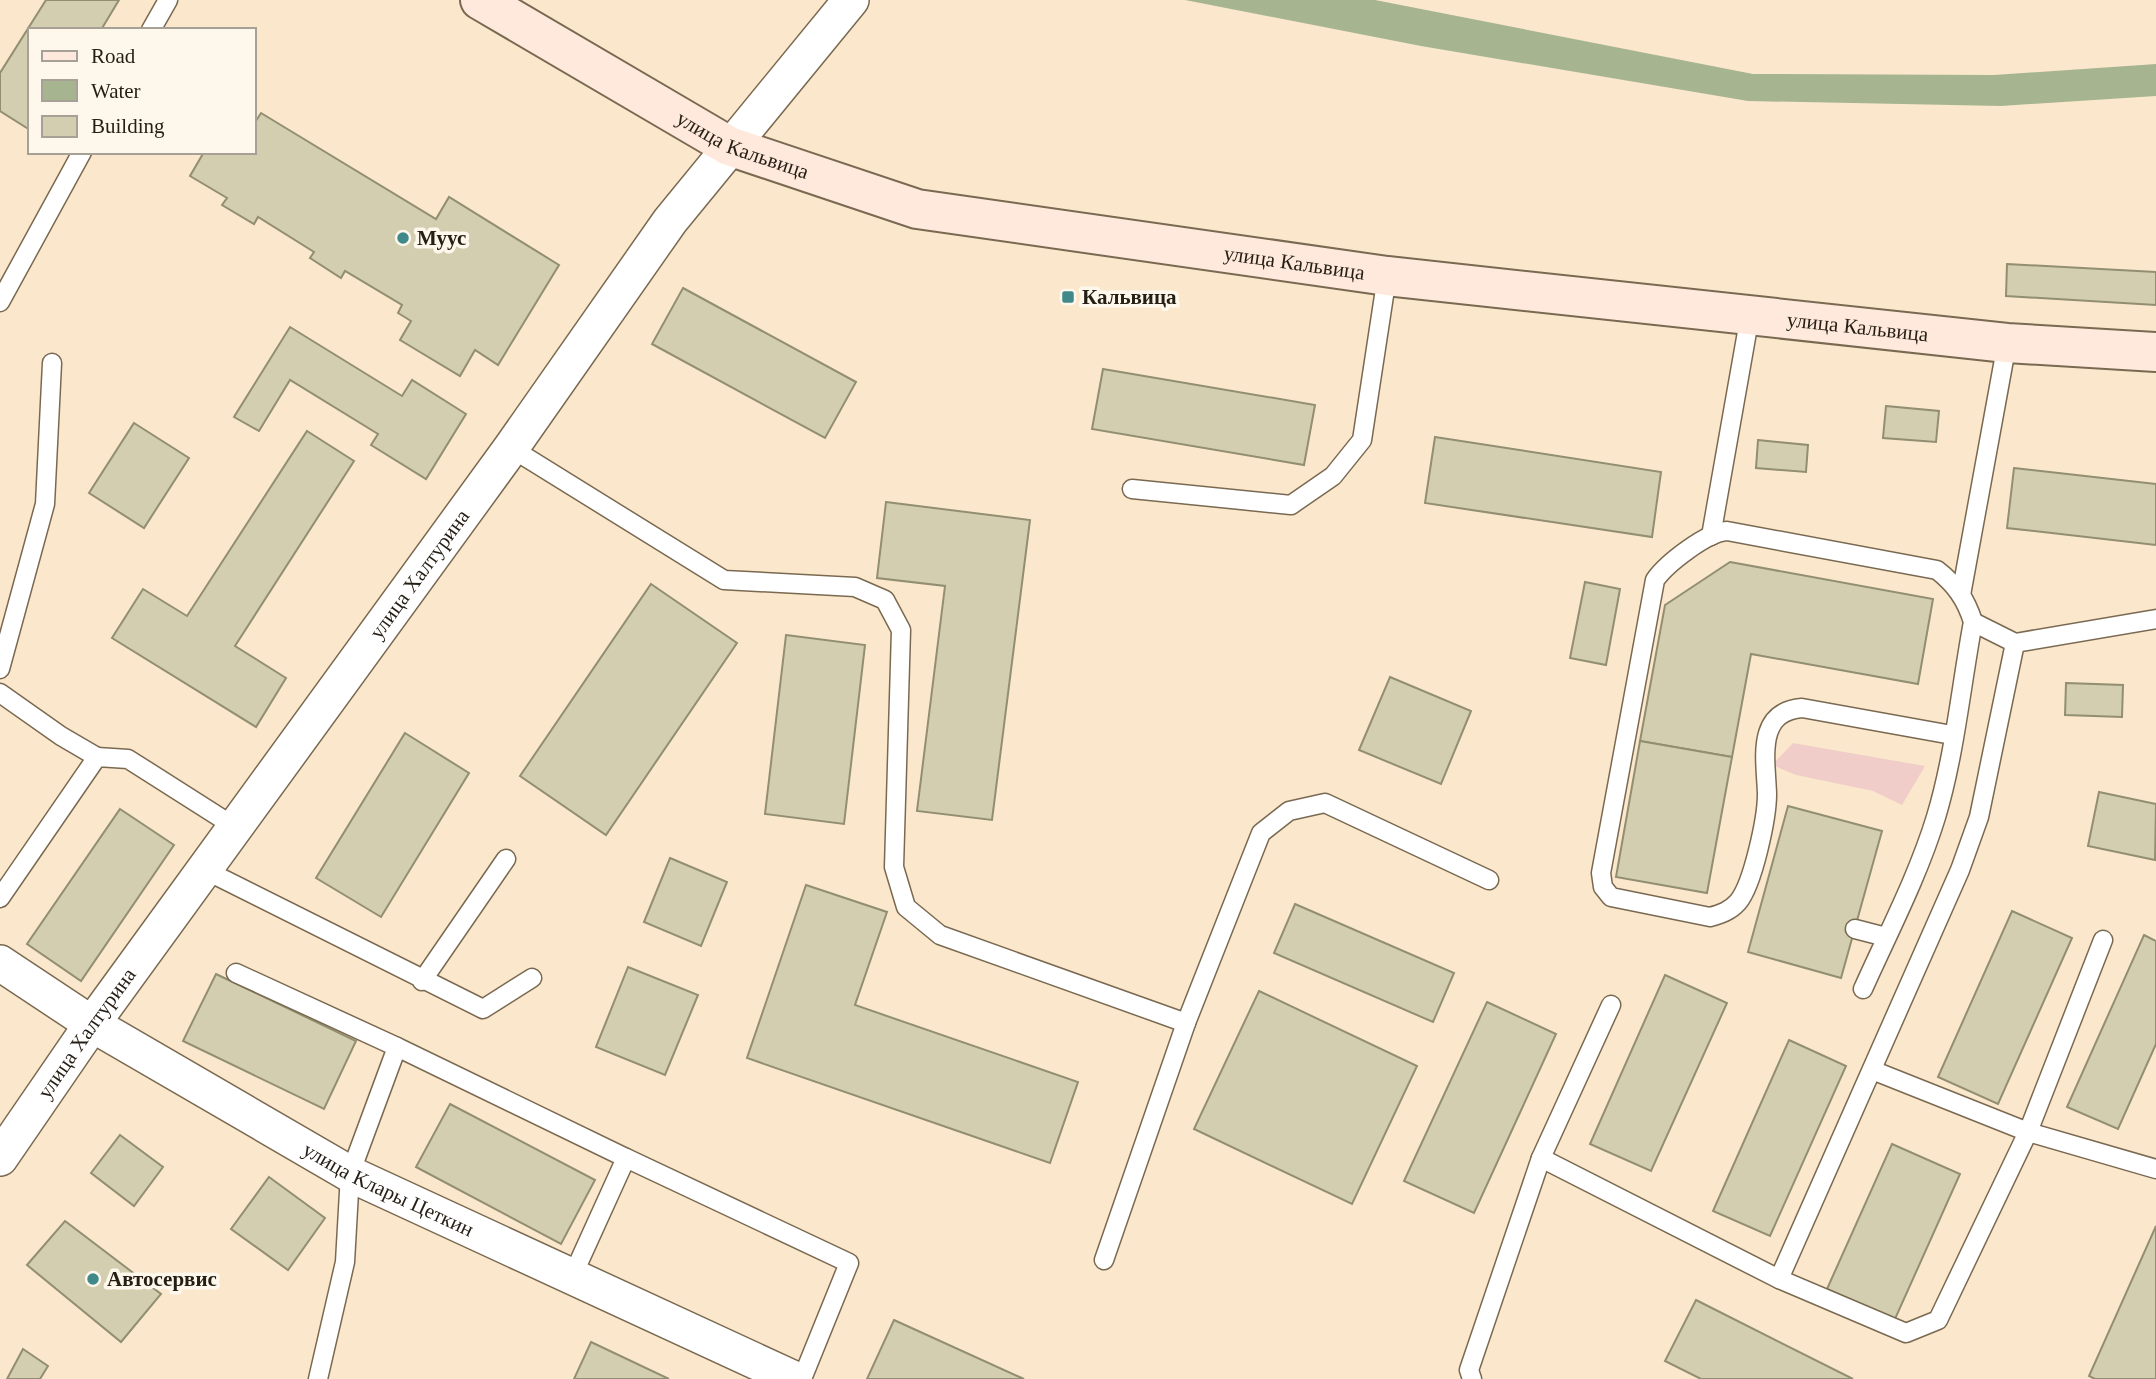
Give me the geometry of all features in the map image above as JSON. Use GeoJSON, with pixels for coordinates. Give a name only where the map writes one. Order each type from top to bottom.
{"type":"FeatureCollection","features":[{"type":"Feature","properties":{"kind":"street","name":"улица Кальвица"},"geometry":{"type":"LineString","coordinates":[[480,0],[729,146],[918,209],[1387,276],[2007,343],[2156,352]]}},
{"type":"Feature","properties":{"kind":"street","name":"улица Халтурина"},"geometry":{"type":"LineString","coordinates":[[0,1158],[92,1024],[511,448],[670,221],[851,0]]}},
{"type":"Feature","properties":{"kind":"street","name":"улица Клары Цеткин"},"geometry":{"type":"LineString","coordinates":[[0,963],[92,1024],[350,1174],[794,1379]]}},
{"type":"Feature","properties":{"kind":"lane"},"geometry":{"type":"LineString","coordinates":[[152,28],[168,0]]}},
{"type":"Feature","properties":{"kind":"lane"},"geometry":{"type":"LineString","coordinates":[[0,302],[81,154]]}},
{"type":"Feature","properties":{"kind":"lane"},"geometry":{"type":"LineString","coordinates":[[1132,489],[1292,505],[1333,476],[1362,440],[1387,276]]}},
{"type":"Feature","properties":{"kind":"lane"},"geometry":{"type":"LineString","coordinates":[[1711,536],[1751,315]]}},
{"type":"Feature","properties":{"kind":"lane"},"geometry":{"type":"LineString","coordinates":[[1961,595],[2007,343]]}},
{"type":"Feature","properties":{"kind":"lane"},"geometry":{"type":"LineString","coordinates":[[0,669],[45,504],[52,363]]}},
{"type":"Feature","properties":{"kind":"lane"},"geometry":{"type":"LineString","coordinates":[[511,448],[723,580],[855,587],[885,600],[901,630],[894,867],[906,907],[940,934],[1186,1023]]}},
{"type":"Feature","properties":{"kind":"lane"},"geometry":{"type":"LineString","coordinates":[[1863,989],[1934,823],[1952,735],[1973,622],[1961,595],[1937,570],[1727,531],[1711,536],[1661,572],[1652,589],[1601,873],[1603,887],[1611,897],[1710,917],[1722,914],[1739,900],[1763,823],[1767,732],[1779,715],[1802,708],[1952,735]]}},
{"type":"Feature","properties":{"kind":"lane"},"geometry":{"type":"LineString","coordinates":[[1973,622],[2015,643],[2156,620]]}},
{"type":"Feature","properties":{"kind":"lane"},"geometry":{"type":"LineString","coordinates":[[1779,1279],[1970,843],[2015,643]]}},
{"type":"Feature","properties":{"kind":"lane"},"geometry":{"type":"LineString","coordinates":[[0,692],[61,736],[97,757],[128,759],[235,827]]}},
{"type":"Feature","properties":{"kind":"lane"},"geometry":{"type":"LineString","coordinates":[[0,898],[97,757]]}},
{"type":"Feature","properties":{"kind":"lane"},"geometry":{"type":"LineString","coordinates":[[1104,1260],[1186,1023],[1261,833],[1289,811],[1325,803],[1489,880]]}},
{"type":"Feature","properties":{"kind":"lane"},"geometry":{"type":"LineString","coordinates":[[422,981],[506,859]]}},
{"type":"Feature","properties":{"kind":"lane"},"geometry":{"type":"LineString","coordinates":[[203,869],[422,981],[483,1009],[531,978]]}},
{"type":"Feature","properties":{"kind":"lane"},"geometry":{"type":"LineString","coordinates":[[1855,929],[1886,937]]}},
{"type":"Feature","properties":{"kind":"lane"},"geometry":{"type":"LineString","coordinates":[[1541,1158],[1779,1279],[1906,1333],[1938,1320],[2028,1132],[2103,940]]}},
{"type":"Feature","properties":{"kind":"lane"},"geometry":{"type":"LineString","coordinates":[[236,974],[397,1047],[849,1263],[802,1379]]}},
{"type":"Feature","properties":{"kind":"lane"},"geometry":{"type":"LineString","coordinates":[[1472,1379],[1469,1370],[1541,1158],[1611,1005]]}},
{"type":"Feature","properties":{"kind":"lane"},"geometry":{"type":"LineString","coordinates":[[318,1379],[345,1262],[350,1174],[397,1047]]}},
{"type":"Feature","properties":{"kind":"lane"},"geometry":{"type":"LineString","coordinates":[[1872,1070],[2028,1132],[2156,1169]]}},
{"type":"Feature","properties":{"kind":"lane"},"geometry":{"type":"LineString","coordinates":[[572,1277],[626,1158]]}},
{"type":"Feature","properties":{"kind":"shaded area"},"geometry":{"type":"Polygon","coordinates":[[[1793,743],[1925,766],[1902,805],[1873,791],[1796,775],[1772,765],[1793,743]]]}},
{"type":"Feature","properties":{"kind":"water"},"geometry":{"type":"Polygon","coordinates":[[[1185,0],[1375,0],[1753,74],[1994,75],[2156,64],[2156,96],[2001,106],[1748,101],[1421,46],[1185,0]]]}},
{"type":"Feature","properties":{"kind":"building"},"geometry":{"type":"Polygon","coordinates":[[[46,0],[119,0],[102,28],[28,28],[46,0]]]}},
{"type":"Feature","properties":{"kind":"building"},"geometry":{"type":"Polygon","coordinates":[[[28,29],[28,129],[0,111],[0,73],[28,29]]]}},
{"type":"Feature","properties":{"kind":"building","name":"Муус"},"geometry":{"type":"Polygon","coordinates":[[[261,113],[436,219],[449,197],[559,265],[498,365],[475,350],[460,376],[400,340],[411,321],[398,313],[402,305],[345,271],[341,278],[310,258],[314,252],[258,217],[254,224],[222,205],[227,198],[190,176],[203,154],[256,154],[256,121],[261,113]]]}},
{"type":"Feature","properties":{"kind":"building"},"geometry":{"type":"Polygon","coordinates":[[[2007,264],[2156,272],[2156,305],[2006,296],[2007,264]]]}},
{"type":"Feature","properties":{"kind":"building"},"geometry":{"type":"Polygon","coordinates":[[[683,288],[856,382],[825,438],[652,344],[683,288]]]}},
{"type":"Feature","properties":{"kind":"building"},"geometry":{"type":"Polygon","coordinates":[[[290,327],[402,396],[412,380],[466,414],[426,479],[371,445],[378,434],[290,380],[259,431],[234,417],[290,327]]]}},
{"type":"Feature","properties":{"kind":"building"},"geometry":{"type":"Polygon","coordinates":[[[1103,369],[1315,405],[1304,465],[1092,429],[1103,369]]]}},
{"type":"Feature","properties":{"kind":"building"},"geometry":{"type":"Polygon","coordinates":[[[1886,406],[1939,411],[1936,442],[1883,438],[1886,406]]]}},
{"type":"Feature","properties":{"kind":"building"},"geometry":{"type":"Polygon","coordinates":[[[134,423],[189,458],[144,528],[89,493],[134,423]]]}},
{"type":"Feature","properties":{"kind":"building"},"geometry":{"type":"Polygon","coordinates":[[[307,431],[354,461],[235,646],[286,678],[256,727],[112,638],[143,589],[187,616],[307,431]]]}},
{"type":"Feature","properties":{"kind":"building"},"geometry":{"type":"Polygon","coordinates":[[[1435,437],[1661,472],[1652,537],[1425,503],[1435,437]]]}},
{"type":"Feature","properties":{"kind":"building"},"geometry":{"type":"Polygon","coordinates":[[[1758,440],[1808,445],[1806,472],[1756,468],[1758,440]]]}},
{"type":"Feature","properties":{"kind":"building"},"geometry":{"type":"Polygon","coordinates":[[[2014,468],[2156,484],[2156,545],[2007,528],[2014,468]]]}},
{"type":"Feature","properties":{"kind":"building"},"geometry":{"type":"Polygon","coordinates":[[[886,502],[1030,520],[992,820],[917,811],[945,586],[877,578],[886,502]]]}},
{"type":"Feature","properties":{"kind":"building"},"geometry":{"type":"Polygon","coordinates":[[[1730,562],[1933,599],[1918,684],[1751,654],[1732,757],[1640,741],[1665,605],[1730,562]]]}},
{"type":"Feature","properties":{"kind":"building"},"geometry":{"type":"Polygon","coordinates":[[[1585,582],[1620,589],[1606,665],[1570,658],[1585,582]]]}},
{"type":"Feature","properties":{"kind":"building"},"geometry":{"type":"Polygon","coordinates":[[[651,584],[737,643],[606,835],[520,776],[651,584]]]}},
{"type":"Feature","properties":{"kind":"building"},"geometry":{"type":"Polygon","coordinates":[[[786,635],[865,645],[844,824],[765,814],[786,635]]]}},
{"type":"Feature","properties":{"kind":"building"},"geometry":{"type":"Polygon","coordinates":[[[1390,677],[1471,711],[1441,784],[1359,750],[1390,677]]]}},
{"type":"Feature","properties":{"kind":"building"},"geometry":{"type":"Polygon","coordinates":[[[2066,683],[2123,685],[2122,717],[2065,715],[2066,683]]]}},
{"type":"Feature","properties":{"kind":"building"},"geometry":{"type":"Polygon","coordinates":[[[405,733],[469,773],[381,917],[316,878],[405,733]]]}},
{"type":"Feature","properties":{"kind":"building"},"geometry":{"type":"Polygon","coordinates":[[[1640,741],[1732,757],[1707,893],[1616,877],[1640,741]]]}},
{"type":"Feature","properties":{"kind":"building"},"geometry":{"type":"Polygon","coordinates":[[[2099,792],[2156,804],[2155,860],[2088,846],[2099,792]]]}},
{"type":"Feature","properties":{"kind":"building"},"geometry":{"type":"Polygon","coordinates":[[[1788,806],[1882,831],[1841,978],[1748,952],[1788,806]]]}},
{"type":"Feature","properties":{"kind":"building"},"geometry":{"type":"Polygon","coordinates":[[[120,809],[174,845],[81,981],[27,944],[120,809]]]}},
{"type":"Feature","properties":{"kind":"building"},"geometry":{"type":"Polygon","coordinates":[[[670,858],[727,882],[701,946],[644,922],[670,858]]]}},
{"type":"Feature","properties":{"kind":"building"},"geometry":{"type":"Polygon","coordinates":[[[806,885],[887,912],[855,1005],[1078,1082],[1050,1163],[747,1058],[806,885]]]}},
{"type":"Feature","properties":{"kind":"building"},"geometry":{"type":"Polygon","coordinates":[[[1295,904],[1454,973],[1433,1022],[1274,953],[1295,904]]]}},
{"type":"Feature","properties":{"kind":"building"},"geometry":{"type":"Polygon","coordinates":[[[2012,911],[2072,938],[1998,1104],[1938,1077],[2012,911]]]}},
{"type":"Feature","properties":{"kind":"building"},"geometry":{"type":"Polygon","coordinates":[[[2144,935],[2156,941],[2156,1044],[2118,1129],[2067,1107],[2144,935]]]}},
{"type":"Feature","properties":{"kind":"building"},"geometry":{"type":"Polygon","coordinates":[[[628,967],[698,995],[665,1075],[596,1047],[628,967]]]}},
{"type":"Feature","properties":{"kind":"building"},"geometry":{"type":"Polygon","coordinates":[[[216,974],[356,1041],[324,1109],[183,1041],[216,974]]]}},
{"type":"Feature","properties":{"kind":"building"},"geometry":{"type":"Polygon","coordinates":[[[1665,975],[1727,1003],[1651,1171],[1590,1144],[1665,975]]]}},
{"type":"Feature","properties":{"kind":"building"},"geometry":{"type":"Polygon","coordinates":[[[1259,991],[1417,1066],[1352,1204],[1194,1129],[1259,991]]]}},
{"type":"Feature","properties":{"kind":"building"},"geometry":{"type":"Polygon","coordinates":[[[1487,1002],[1556,1034],[1474,1213],[1404,1181],[1487,1002]]]}},
{"type":"Feature","properties":{"kind":"building"},"geometry":{"type":"Polygon","coordinates":[[[1789,1040],[1846,1066],[1770,1236],[1713,1211],[1789,1040]]]}},
{"type":"Feature","properties":{"kind":"building"},"geometry":{"type":"Polygon","coordinates":[[[450,1104],[595,1180],[561,1244],[416,1167],[450,1104]]]}},
{"type":"Feature","properties":{"kind":"building"},"geometry":{"type":"Polygon","coordinates":[[[120,1135],[163,1167],[134,1206],[91,1173],[120,1135]]]}},
{"type":"Feature","properties":{"kind":"building"},"geometry":{"type":"Polygon","coordinates":[[[1892,1144],[1960,1174],[1895,1319],[1827,1289],[1892,1144]]]}},
{"type":"Feature","properties":{"kind":"building"},"geometry":{"type":"Polygon","coordinates":[[[269,1177],[325,1218],[288,1270],[231,1229],[269,1177]]]}},
{"type":"Feature","properties":{"kind":"building","name":"Автосервис"},"geometry":{"type":"Polygon","coordinates":[[[65,1221],[161,1294],[121,1342],[27,1265],[65,1221]]]}},
{"type":"Feature","properties":{"kind":"building"},"geometry":{"type":"Polygon","coordinates":[[[2156,1226],[2156,1379],[2095,1379],[2089,1376],[2156,1226]]]}},
{"type":"Feature","properties":{"kind":"building"},"geometry":{"type":"Polygon","coordinates":[[[1696,1300],[1853,1379],[1701,1379],[1665,1361],[1696,1300]]]}},
{"type":"Feature","properties":{"kind":"building"},"geometry":{"type":"Polygon","coordinates":[[[894,1320],[1024,1379],[867,1379],[894,1320]]]}},
{"type":"Feature","properties":{"kind":"building"},"geometry":{"type":"Polygon","coordinates":[[[591,1342],[669,1379],[574,1379],[591,1342]]]}},
{"type":"Feature","properties":{"kind":"building"},"geometry":{"type":"Polygon","coordinates":[[[23,1349],[48,1366],[40,1379],[7,1379],[23,1349]]]}},
{"type":"Feature","properties":{"kind":"place","name":"Муус"},"geometry":{"type":"Point","coordinates":[403,238]}},
{"type":"Feature","properties":{"kind":"place","name":"Кальвица"},"geometry":{"type":"Point","coordinates":[1068,297]}},
{"type":"Feature","properties":{"kind":"place","name":"Автосервис"},"geometry":{"type":"Point","coordinates":[93,1279]}}]}
